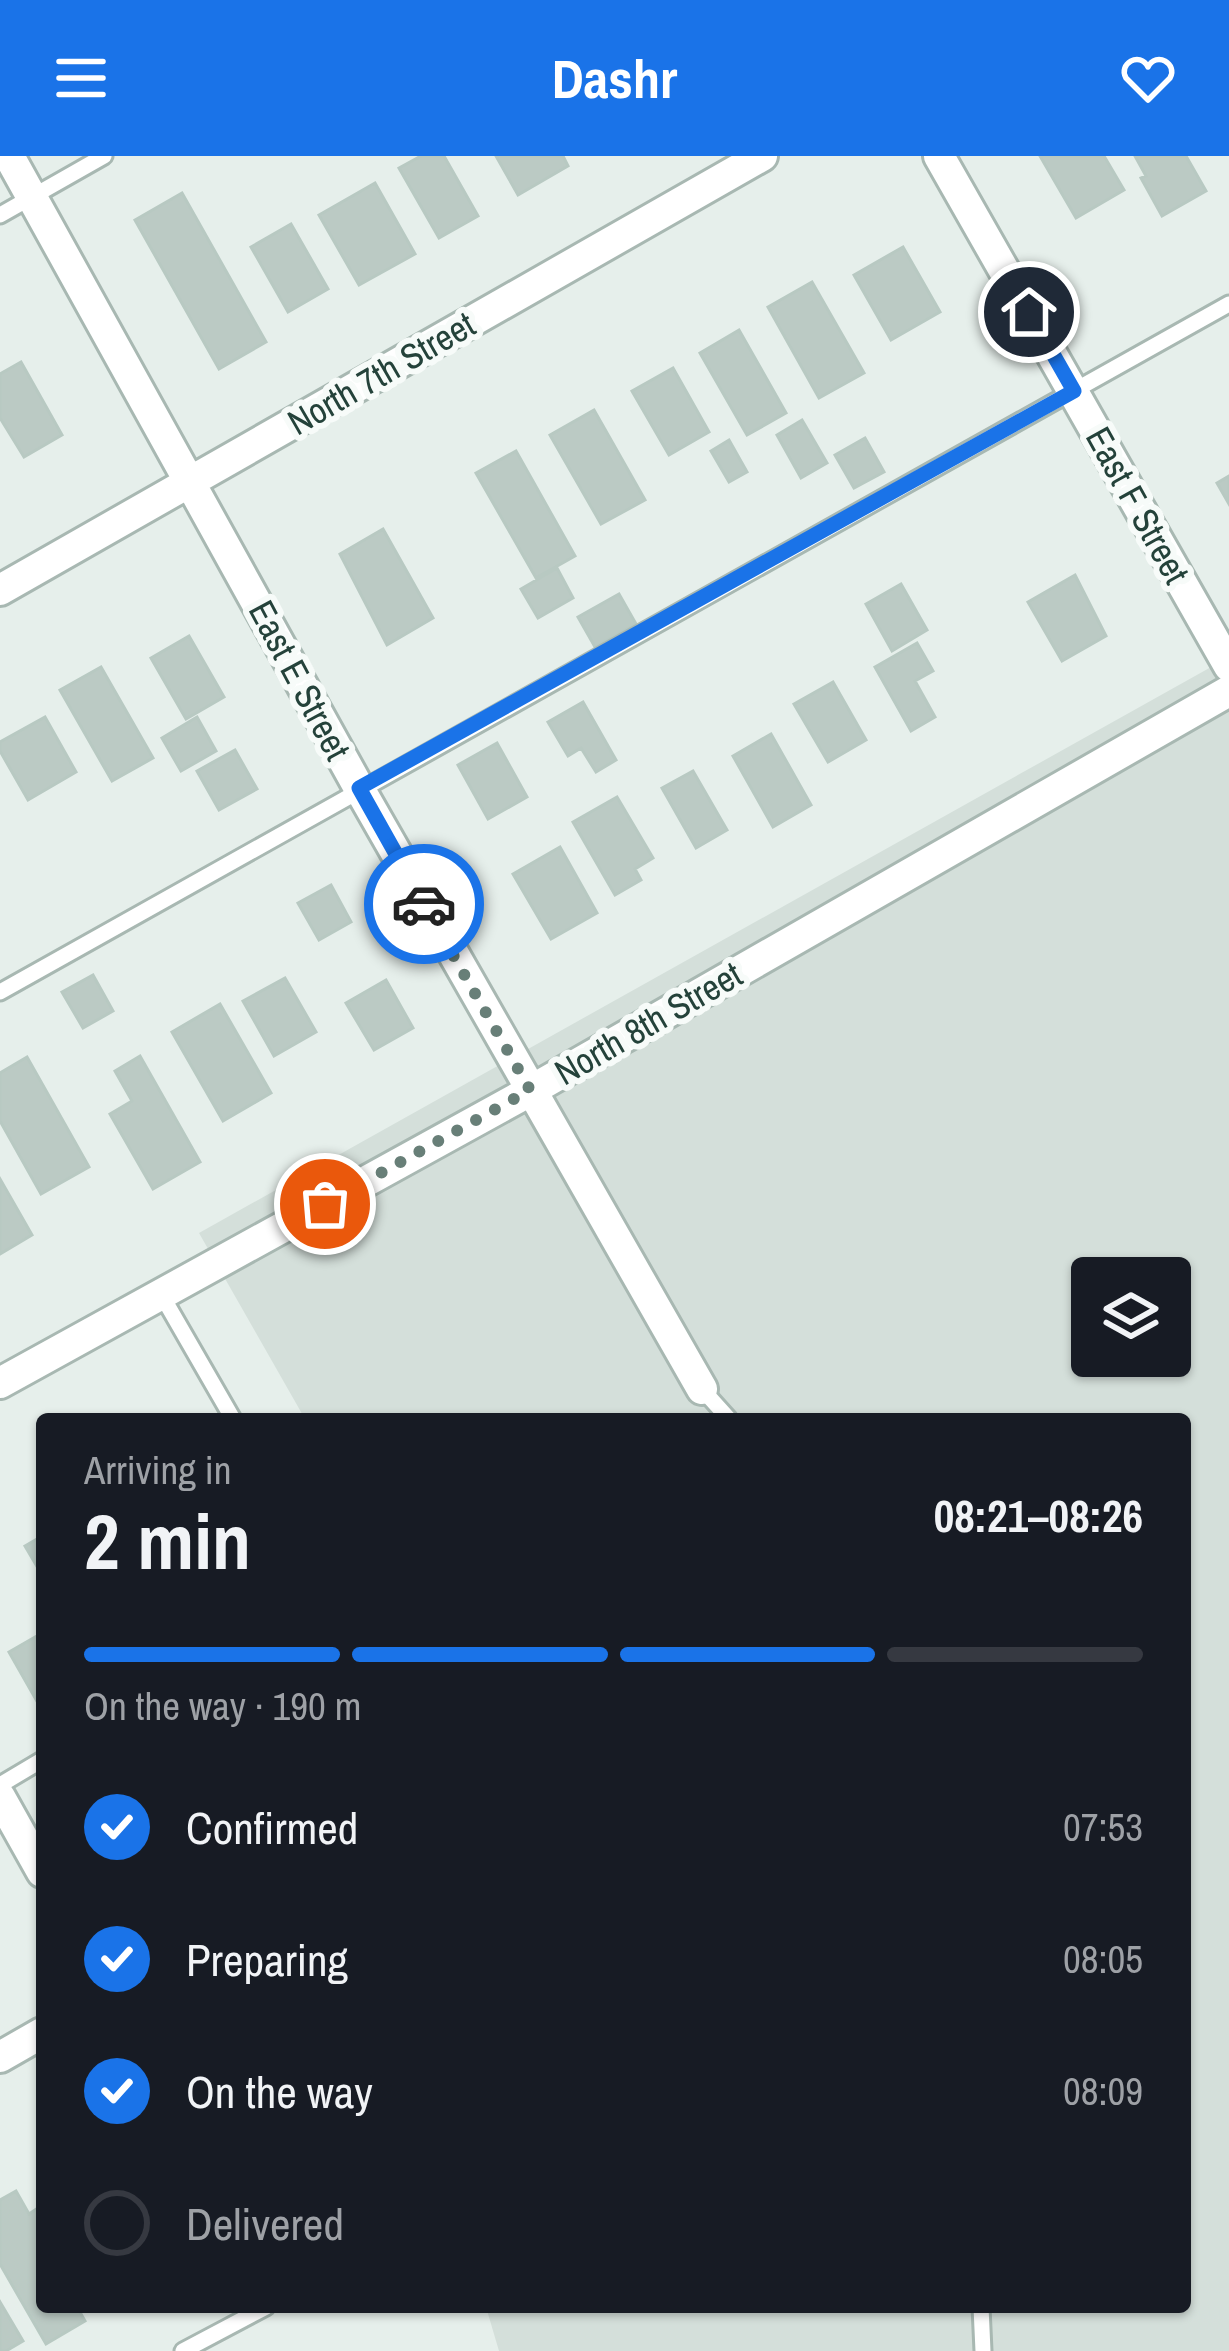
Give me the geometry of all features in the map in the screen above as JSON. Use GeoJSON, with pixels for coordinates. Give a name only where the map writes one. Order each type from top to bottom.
{"type":"FeatureCollection","features":[{"type":"Feature","properties":{"kind":"street","name":"East E Street"},"geometry":{"type":"LineString","coordinates":[[10,156],[359,788],[702,1389]]}},
{"type":"Feature","properties":{"kind":"street","name":"North 7th Street"},"geometry":{"type":"LineString","coordinates":[[0,590],[762,156]]}},
{"type":"Feature","properties":{"kind":"street","name":"East F Street"},"geometry":{"type":"LineString","coordinates":[[939,156],[1229,666]]}},
{"type":"Feature","properties":{"kind":"street","name":"North 8th Street"},"geometry":{"type":"LineString","coordinates":[[0,1384],[530,1090],[1229,691]]}},
{"type":"Feature","properties":{"kind":"street"},"geometry":{"type":"LineString","coordinates":[[0,1797],[36,1862]]}},
{"type":"Feature","properties":{"kind":"street"},"geometry":{"type":"LineString","coordinates":[[0,2057],[36,2036]]}},
{"type":"Feature","properties":{"kind":"lane"},"geometry":{"type":"LineString","coordinates":[[0,215],[104,156]]}},
{"type":"Feature","properties":{"kind":"lane"},"geometry":{"type":"LineString","coordinates":[[0,992],[1229,304]]}},
{"type":"Feature","properties":{"kind":"lane"},"geometry":{"type":"LineString","coordinates":[[161,1294],[230,1413]]}},
{"type":"Feature","properties":{"kind":"lane"},"geometry":{"type":"LineString","coordinates":[[702,1389],[724,1413]]}},
{"type":"Feature","properties":{"kind":"lane"},"geometry":{"type":"LineString","coordinates":[[0,1785],[36,1764]]}},
{"type":"Feature","properties":{"kind":"lane"},"geometry":{"type":"LineString","coordinates":[[183,2351],[255,2313]]}},
{"type":"Feature","properties":{"kind":"lane"},"geometry":{"type":"LineString","coordinates":[[981,2313],[983,2351]]}},
{"type":"Feature","properties":{"kind":"shaded area"},"geometry":{"type":"Polygon","coordinates":[[[1229,657],[1229,2351],[499,2351],[488,2313],[1191,2313],[1191,1413],[302,1413],[199,1233],[1229,657]]]}},
{"type":"Feature","properties":{"kind":"building"},"geometry":{"type":"Polygon","coordinates":[[[421,156],[444,156],[478,216],[439,238],[399,168],[421,156]]]}},
{"type":"Feature","properties":{"kind":"building"},"geometry":{"type":"Polygon","coordinates":[[[496,156],[563,156],[568,166],[518,195],[496,156]]]}},
{"type":"Feature","properties":{"kind":"building"},"geometry":{"type":"Polygon","coordinates":[[[1040,156],[1104,156],[1124,190],[1076,218],[1040,156]]]}},
{"type":"Feature","properties":{"kind":"building"},"geometry":{"type":"Polygon","coordinates":[[[1135,156],[1186,156],[1206,191],[1162,216],[1135,156]]]}},
{"type":"Feature","properties":{"kind":"building"},"geometry":{"type":"Polygon","coordinates":[[[375,183],[415,254],[359,285],[319,215],[375,183]]]}},
{"type":"Feature","properties":{"kind":"building"},"geometry":{"type":"Polygon","coordinates":[[[182,193],[266,342],[219,369],[135,220],[182,193]]]}},
{"type":"Feature","properties":{"kind":"building"},"geometry":{"type":"Polygon","coordinates":[[[291,224],[328,289],[288,312],[251,247],[291,224]]]}},
{"type":"Feature","properties":{"kind":"building"},"geometry":{"type":"Polygon","coordinates":[[[903,247],[940,312],[891,340],[854,275],[903,247]]]}},
{"type":"Feature","properties":{"kind":"building"},"geometry":{"type":"Polygon","coordinates":[[[812,282],[864,373],[819,398],[768,307],[812,282]]]}},
{"type":"Feature","properties":{"kind":"building"},"geometry":{"type":"Polygon","coordinates":[[[739,330],[786,413],[747,435],[700,353],[739,330]]]}},
{"type":"Feature","properties":{"kind":"building"},"geometry":{"type":"Polygon","coordinates":[[[21,362],[62,435],[24,457],[0,418],[0,374],[21,362]]]}},
{"type":"Feature","properties":{"kind":"building"},"geometry":{"type":"Polygon","coordinates":[[[673,368],[709,432],[669,455],[632,391],[673,368]]]}},
{"type":"Feature","properties":{"kind":"building"},"geometry":{"type":"Polygon","coordinates":[[[594,410],[645,500],[601,524],[550,435],[594,410]]]}},
{"type":"Feature","properties":{"kind":"building"},"geometry":{"type":"Polygon","coordinates":[[[802,420],[827,463],[801,478],[777,435],[802,420]]]}},
{"type":"Feature","properties":{"kind":"building"},"geometry":{"type":"Polygon","coordinates":[[[865,438],[884,472],[854,488],[835,455],[865,438]]]}},
{"type":"Feature","properties":{"kind":"building"},"geometry":{"type":"Polygon","coordinates":[[[729,440],[747,472],[729,482],[711,451],[729,440]]]}},
{"type":"Feature","properties":{"kind":"building"},"geometry":{"type":"Polygon","coordinates":[[[516,451],[575,556],[536,578],[476,473],[516,451]]]}},
{"type":"Feature","properties":{"kind":"building"},"geometry":{"type":"Polygon","coordinates":[[[1229,476],[1229,504],[1217,483],[1229,476]]]}},
{"type":"Feature","properties":{"kind":"building"},"geometry":{"type":"Polygon","coordinates":[[[383,529],[433,618],[387,645],[340,554],[383,529]]]}},
{"type":"Feature","properties":{"kind":"building"},"geometry":{"type":"Polygon","coordinates":[[[557,568],[573,598],[538,618],[521,589],[557,568]]]}},
{"type":"Feature","properties":{"kind":"building"},"geometry":{"type":"Polygon","coordinates":[[[1075,575],[1106,636],[1062,661],[1028,602],[1075,575]]]}},
{"type":"Feature","properties":{"kind":"building"},"geometry":{"type":"Polygon","coordinates":[[[901,584],[927,630],[892,651],[866,604],[901,584]]]}},
{"type":"Feature","properties":{"kind":"building"},"geometry":{"type":"Polygon","coordinates":[[[619,594],[636,624],[595,647],[578,617],[619,594]]]}},
{"type":"Feature","properties":{"kind":"building"},"geometry":{"type":"Polygon","coordinates":[[[189,636],[224,697],[186,719],[151,658],[189,636]]]}},
{"type":"Feature","properties":{"kind":"building"},"geometry":{"type":"Polygon","coordinates":[[[917,643],[933,671],[915,681],[935,717],[911,731],[875,667],[917,643]]]}},
{"type":"Feature","properties":{"kind":"building"},"geometry":{"type":"Polygon","coordinates":[[[101,667],[153,758],[112,781],[60,690],[101,667]]]}},
{"type":"Feature","properties":{"kind":"building"},"geometry":{"type":"Polygon","coordinates":[[[833,682],[866,740],[828,762],[794,704],[833,682]]]}},
{"type":"Feature","properties":{"kind":"building"},"geometry":{"type":"Polygon","coordinates":[[[583,702],[616,760],[596,772],[581,748],[568,756],[548,722],[583,702]]]}},
{"type":"Feature","properties":{"kind":"building"},"geometry":{"type":"Polygon","coordinates":[[[45,717],[76,772],[28,800],[0,751],[0,742],[45,717]]]}},
{"type":"Feature","properties":{"kind":"building"},"geometry":{"type":"Polygon","coordinates":[[[197,717],[216,751],[181,771],[162,738],[197,717]]]}},
{"type":"Feature","properties":{"kind":"building"},"geometry":{"type":"Polygon","coordinates":[[[771,734],[811,805],[773,827],[733,756],[771,734]]]}},
{"type":"Feature","properties":{"kind":"building"},"geometry":{"type":"Polygon","coordinates":[[[497,743],[527,797],[488,819],[458,765],[497,743]]]}},
{"type":"Feature","properties":{"kind":"building"},"geometry":{"type":"Polygon","coordinates":[[[235,750],[257,789],[219,810],[197,771],[235,750]]]}},
{"type":"Feature","properties":{"kind":"building"},"geometry":{"type":"Polygon","coordinates":[[[693,771],[727,830],[696,848],[662,788],[693,771]]]}},
{"type":"Feature","properties":{"kind":"building"},"geometry":{"type":"Polygon","coordinates":[[[617,797],[653,858],[635,869],[641,880],[615,895],[573,822],[617,797]]]}},
{"type":"Feature","properties":{"kind":"building"},"geometry":{"type":"Polygon","coordinates":[[[560,847],[597,913],[551,939],[513,874],[560,847]]]}},
{"type":"Feature","properties":{"kind":"building"},"geometry":{"type":"Polygon","coordinates":[[[331,885],[351,922],[319,940],[298,903],[331,885]]]}},
{"type":"Feature","properties":{"kind":"building"},"geometry":{"type":"Polygon","coordinates":[[[93,975],[113,1011],[83,1028],[62,992],[93,975]]]}},
{"type":"Feature","properties":{"kind":"building"},"geometry":{"type":"Polygon","coordinates":[[[285,978],[316,1032],[274,1056],[243,1001],[285,978]]]}},
{"type":"Feature","properties":{"kind":"building"},"geometry":{"type":"Polygon","coordinates":[[[386,980],[413,1028],[374,1050],[346,1003],[386,980]]]}},
{"type":"Feature","properties":{"kind":"building"},"geometry":{"type":"Polygon","coordinates":[[[220,1004],[271,1093],[223,1121],[172,1032],[220,1004]]]}},
{"type":"Feature","properties":{"kind":"building"},"geometry":{"type":"Polygon","coordinates":[[[140,1056],[200,1162],[153,1189],[110,1114],[132,1101],[115,1071],[140,1056]]]}},
{"type":"Feature","properties":{"kind":"building"},"geometry":{"type":"Polygon","coordinates":[[[27,1057],[89,1167],[41,1194],[0,1121],[0,1073],[27,1057]]]}},
{"type":"Feature","properties":{"kind":"building"},"geometry":{"type":"Polygon","coordinates":[[[0,1179],[32,1235],[0,1254],[0,1179]]]}},
{"type":"Feature","properties":{"kind":"building"},"geometry":{"type":"Polygon","coordinates":[[[36,1540],[36,1565],[25,1546],[36,1540]]]}},
{"type":"Feature","properties":{"kind":"building"},"geometry":{"type":"Polygon","coordinates":[[[36,1636],[36,1699],[9,1652],[36,1636]]]}},
{"type":"Feature","properties":{"kind":"building"},"geometry":{"type":"Polygon","coordinates":[[[16,2191],[29,2214],[36,2209],[36,2313],[80,2313],[85,2321],[46,2344],[0,2264],[0,2200],[16,2191]]]}},
{"type":"Feature","properties":{"kind":"building"},"geometry":{"type":"Polygon","coordinates":[[[0,2302],[23,2341],[6,2351],[0,2351],[0,2302]]]}},
{"type":"Feature","properties":{"kind":"way so far"},"geometry":{"type":"LineString","coordinates":[[325,1204],[530,1090],[424,904]]}},
{"type":"Feature","properties":{"kind":"route"},"geometry":{"type":"LineString","coordinates":[[424,904],[359,788],[1074,391],[1029,312]]}}]}
